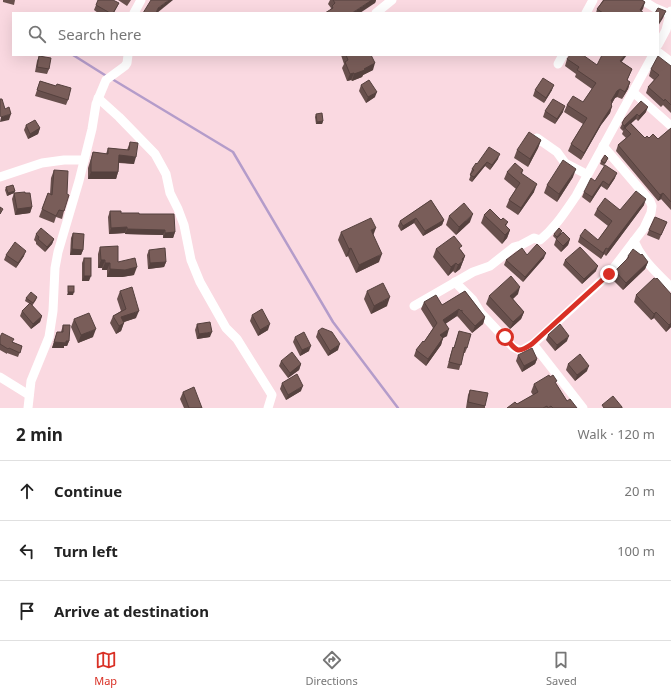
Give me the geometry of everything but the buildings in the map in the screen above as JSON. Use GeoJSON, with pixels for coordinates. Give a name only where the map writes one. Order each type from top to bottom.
{"type":"FeatureCollection","features":[{"type":"Feature","properties":{"kind":"street"},"geometry":{"type":"LineString","coordinates":[[135,12],[141,0]]}},
{"type":"Feature","properties":{"kind":"street"},"geometry":{"type":"LineString","coordinates":[[377,12],[392,0]]}},
{"type":"Feature","properties":{"kind":"street"},"geometry":{"type":"LineString","coordinates":[[587,12],[593,0]]}},
{"type":"Feature","properties":{"kind":"street"},"geometry":{"type":"LineString","coordinates":[[642,0],[655,8],[671,13],[666,30],[659,43]]}},
{"type":"Feature","properties":{"kind":"street"},"geometry":{"type":"LineString","coordinates":[[659,53],[671,62]]}},
{"type":"Feature","properties":{"kind":"street"},"geometry":{"type":"LineString","coordinates":[[28,408],[28,395],[31,381],[49,337],[53,311],[55,268],[58,252],[92,129],[96,104],[106,80],[125,66],[128,56]]}},
{"type":"Feature","properties":{"kind":"street"},"geometry":{"type":"LineString","coordinates":[[558,64],[562,56]]}},
{"type":"Feature","properties":{"kind":"street"},"geometry":{"type":"LineString","coordinates":[[414,306],[473,272],[490,266],[514,248],[534,238],[540,240],[549,233],[565,213],[652,56]]}},
{"type":"Feature","properties":{"kind":"street"},"geometry":{"type":"LineString","coordinates":[[633,92],[671,126]]}},
{"type":"Feature","properties":{"kind":"street"},"geometry":{"type":"LineString","coordinates":[[98,98],[155,154],[166,174],[170,193],[184,225],[191,260],[200,282],[226,328],[237,338],[272,395],[268,408]]}},
{"type":"Feature","properties":{"kind":"street"},"geometry":{"type":"LineString","coordinates":[[537,138],[557,152],[565,163],[586,174]]}},
{"type":"Feature","properties":{"kind":"street"},"geometry":{"type":"LineString","coordinates":[[455,282],[473,300],[481,313],[513,347],[521,351],[532,344],[602,282],[644,228],[651,213],[652,206],[650,201],[602,146]]}},
{"type":"Feature","properties":{"kind":"street"},"geometry":{"type":"LineString","coordinates":[[0,177],[42,163],[64,160],[84,160]]}},
{"type":"Feature","properties":{"kind":"street"},"geometry":{"type":"LineString","coordinates":[[634,241],[639,253],[671,287]]}},
{"type":"Feature","properties":{"kind":"street"},"geometry":{"type":"LineString","coordinates":[[532,344],[582,408]]}},
{"type":"Feature","properties":{"kind":"street"},"geometry":{"type":"LineString","coordinates":[[0,377],[28,395]]}},
{"type":"Feature","properties":{"kind":"waterway"},"geometry":{"type":"LineString","coordinates":[[75,56],[108,77]]}},
{"type":"Feature","properties":{"kind":"waterway"},"geometry":{"type":"LineString","coordinates":[[112,79],[233,152],[333,322],[398,408]]}},
{"type":"Feature","properties":{"kind":"route"},"geometry":{"type":"LineString","coordinates":[[505,337],[513,347],[521,351],[524,350],[602,282],[609,274]]}}]}
